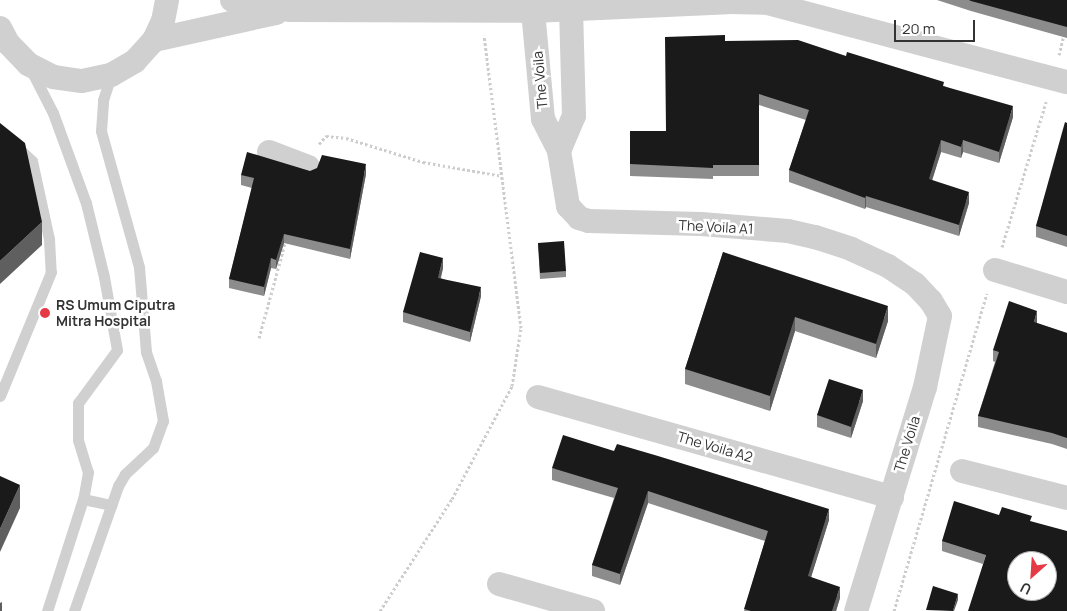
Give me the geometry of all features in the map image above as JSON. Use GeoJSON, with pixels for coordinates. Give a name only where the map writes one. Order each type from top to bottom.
{"type":"FeatureCollection","features":[{"type":"Feature","properties":{"kind":"street"},"geometry":{"type":"LineString","coordinates":[[0,28],[8,43],[28,64],[54,77],[82,81],[111,75],[135,61],[154,40],[163,21],[167,0]]}},
{"type":"Feature","properties":{"kind":"street"},"geometry":{"type":"LineString","coordinates":[[232,0],[290,10],[534,11],[728,2],[767,3],[1060,80]]}},
{"type":"Feature","properties":{"kind":"street"},"geometry":{"type":"LineString","coordinates":[[559,151],[574,116],[571,9]]}},
{"type":"Feature","properties":{"kind":"street"},"geometry":{"type":"LineString","coordinates":[[154,40],[290,10]]}},
{"type":"Feature","properties":{"kind":"street","name":"The Voila"},"geometry":{"type":"LineString","coordinates":[[534,11],[543,119],[559,151]]}},
{"type":"Feature","properties":{"kind":"street","name":"The Voila A1"},"geometry":{"type":"LineString","coordinates":[[559,151],[568,206],[579,218],[588,221],[701,224],[788,231],[851,249],[915,284]]}},
{"type":"Feature","properties":{"kind":"street"},"geometry":{"type":"LineString","coordinates":[[268,152],[308,167]]}},
{"type":"Feature","properties":{"kind":"street"},"geometry":{"type":"LineString","coordinates":[[994,270],[1067,292]]}},
{"type":"Feature","properties":{"kind":"street","name":"The Voila"},"geometry":{"type":"LineString","coordinates":[[856,611],[925,387],[940,316],[931,301],[915,284]]}},
{"type":"Feature","properties":{"kind":"street","name":"The Voila A2"},"geometry":{"type":"LineString","coordinates":[[538,397],[892,497]]}},
{"type":"Feature","properties":{"kind":"street"},"geometry":{"type":"LineString","coordinates":[[962,471],[1067,498]]}},
{"type":"Feature","properties":{"kind":"street"},"geometry":{"type":"LineString","coordinates":[[499,584],[593,611]]}},
{"type":"Feature","properties":{"kind":"lane"},"geometry":{"type":"LineString","coordinates":[[28,64],[53,113],[86,203],[104,277],[117,350],[78,404],[78,440],[88,472],[83,499],[47,611]]}},
{"type":"Feature","properties":{"kind":"lane"},"geometry":{"type":"LineString","coordinates":[[74,611],[111,505],[125,474],[152,448],[163,421],[156,381],[146,352],[139,267],[101,131],[104,100],[111,75]]}},
{"type":"Feature","properties":{"kind":"lane"},"geometry":{"type":"LineString","coordinates":[[0,131],[32,161],[49,239],[51,272],[0,396]]}},
{"type":"Feature","properties":{"kind":"lane"},"geometry":{"type":"LineString","coordinates":[[83,499],[111,505]]}},
{"type":"Feature","properties":{"kind":"path"},"geometry":{"type":"LineString","coordinates":[[380,611],[452,499],[512,386],[521,328],[481,10]]}},
{"type":"Feature","properties":{"kind":"path"},"geometry":{"type":"LineString","coordinates":[[894,611],[994,270],[1060,80],[1065,33]]}},
{"type":"Feature","properties":{"kind":"path"},"geometry":{"type":"LineString","coordinates":[[308,167],[320,142],[326,136],[337,136],[423,162],[502,176]]}},
{"type":"Feature","properties":{"kind":"path"},"geometry":{"type":"LineString","coordinates":[[259,338],[289,232]]}},
{"type":"Feature","properties":{"kind":"building"},"geometry":{"type":"Polygon","coordinates":[[[969,0],[1067,0],[1067,27],[971,1],[969,0]]]}},
{"type":"Feature","properties":{"kind":"building"},"geometry":{"type":"Polygon","coordinates":[[[725,35],[725,41],[798,40],[846,56],[847,52],[944,82],[943,86],[1013,106],[999,152],[963,140],[961,147],[941,140],[929,179],[969,192],[959,225],[866,196],[865,198],[789,170],[809,110],[759,94],[759,165],[713,165],[713,168],[630,164],[630,131],[666,131],[665,37],[725,35]]]}},
{"type":"Feature","properties":{"kind":"building"},"geometry":{"type":"Polygon","coordinates":[[[1065,122],[1067,123],[1067,236],[1036,226],[1065,122]]]}},
{"type":"Feature","properties":{"kind":"building"},"geometry":{"type":"Polygon","coordinates":[[[0,123],[25,143],[42,222],[0,261],[0,123]]]}},
{"type":"Feature","properties":{"kind":"building"},"geometry":{"type":"Polygon","coordinates":[[[247,152],[310,171],[317,168],[322,155],[366,164],[350,249],[284,234],[276,260],[271,258],[264,287],[229,279],[254,178],[241,175],[247,152]]]}},
{"type":"Feature","properties":{"kind":"building"},"geometry":{"type":"Polygon","coordinates":[[[564,241],[566,271],[540,273],[538,243],[564,241]]]}},
{"type":"Feature","properties":{"kind":"building"},"geometry":{"type":"Polygon","coordinates":[[[420,252],[443,258],[438,278],[481,287],[470,332],[403,312],[420,252]]]}},
{"type":"Feature","properties":{"kind":"building"},"geometry":{"type":"Polygon","coordinates":[[[723,252],[888,306],[876,344],[795,317],[770,396],[685,369],[723,252]]]}},
{"type":"Feature","properties":{"kind":"building"},"geometry":{"type":"Polygon","coordinates":[[[1009,301],[1037,311],[1034,322],[1067,333],[1067,438],[978,416],[999,352],[993,350],[1009,301]]]}},
{"type":"Feature","properties":{"kind":"building"},"geometry":{"type":"Polygon","coordinates":[[[829,379],[863,390],[851,427],[817,415],[829,379]]]}},
{"type":"Feature","properties":{"kind":"building"},"geometry":{"type":"Polygon","coordinates":[[[563,435],[614,451],[617,444],[829,509],[808,576],[840,587],[832,611],[751,611],[744,609],[768,531],[648,491],[620,574],[592,565],[618,488],[552,468],[563,435]]]}},
{"type":"Feature","properties":{"kind":"building"},"geometry":{"type":"Polygon","coordinates":[[[0,476],[20,485],[0,529],[0,476]]]}},
{"type":"Feature","properties":{"kind":"building"},"geometry":{"type":"Polygon","coordinates":[[[954,501],[999,515],[1002,507],[1032,516],[1030,521],[1067,531],[1067,611],[968,611],[986,555],[942,541],[954,501]]]}},
{"type":"Feature","properties":{"kind":"building"},"geometry":{"type":"Polygon","coordinates":[[[933,586],[958,594],[953,611],[926,610],[933,586]]]}},
{"type":"Feature","properties":{"kind":"place","name":"RS Umum Ciputra Mitra Hospital"},"geometry":{"type":"Point","coordinates":[45,313]}}]}
